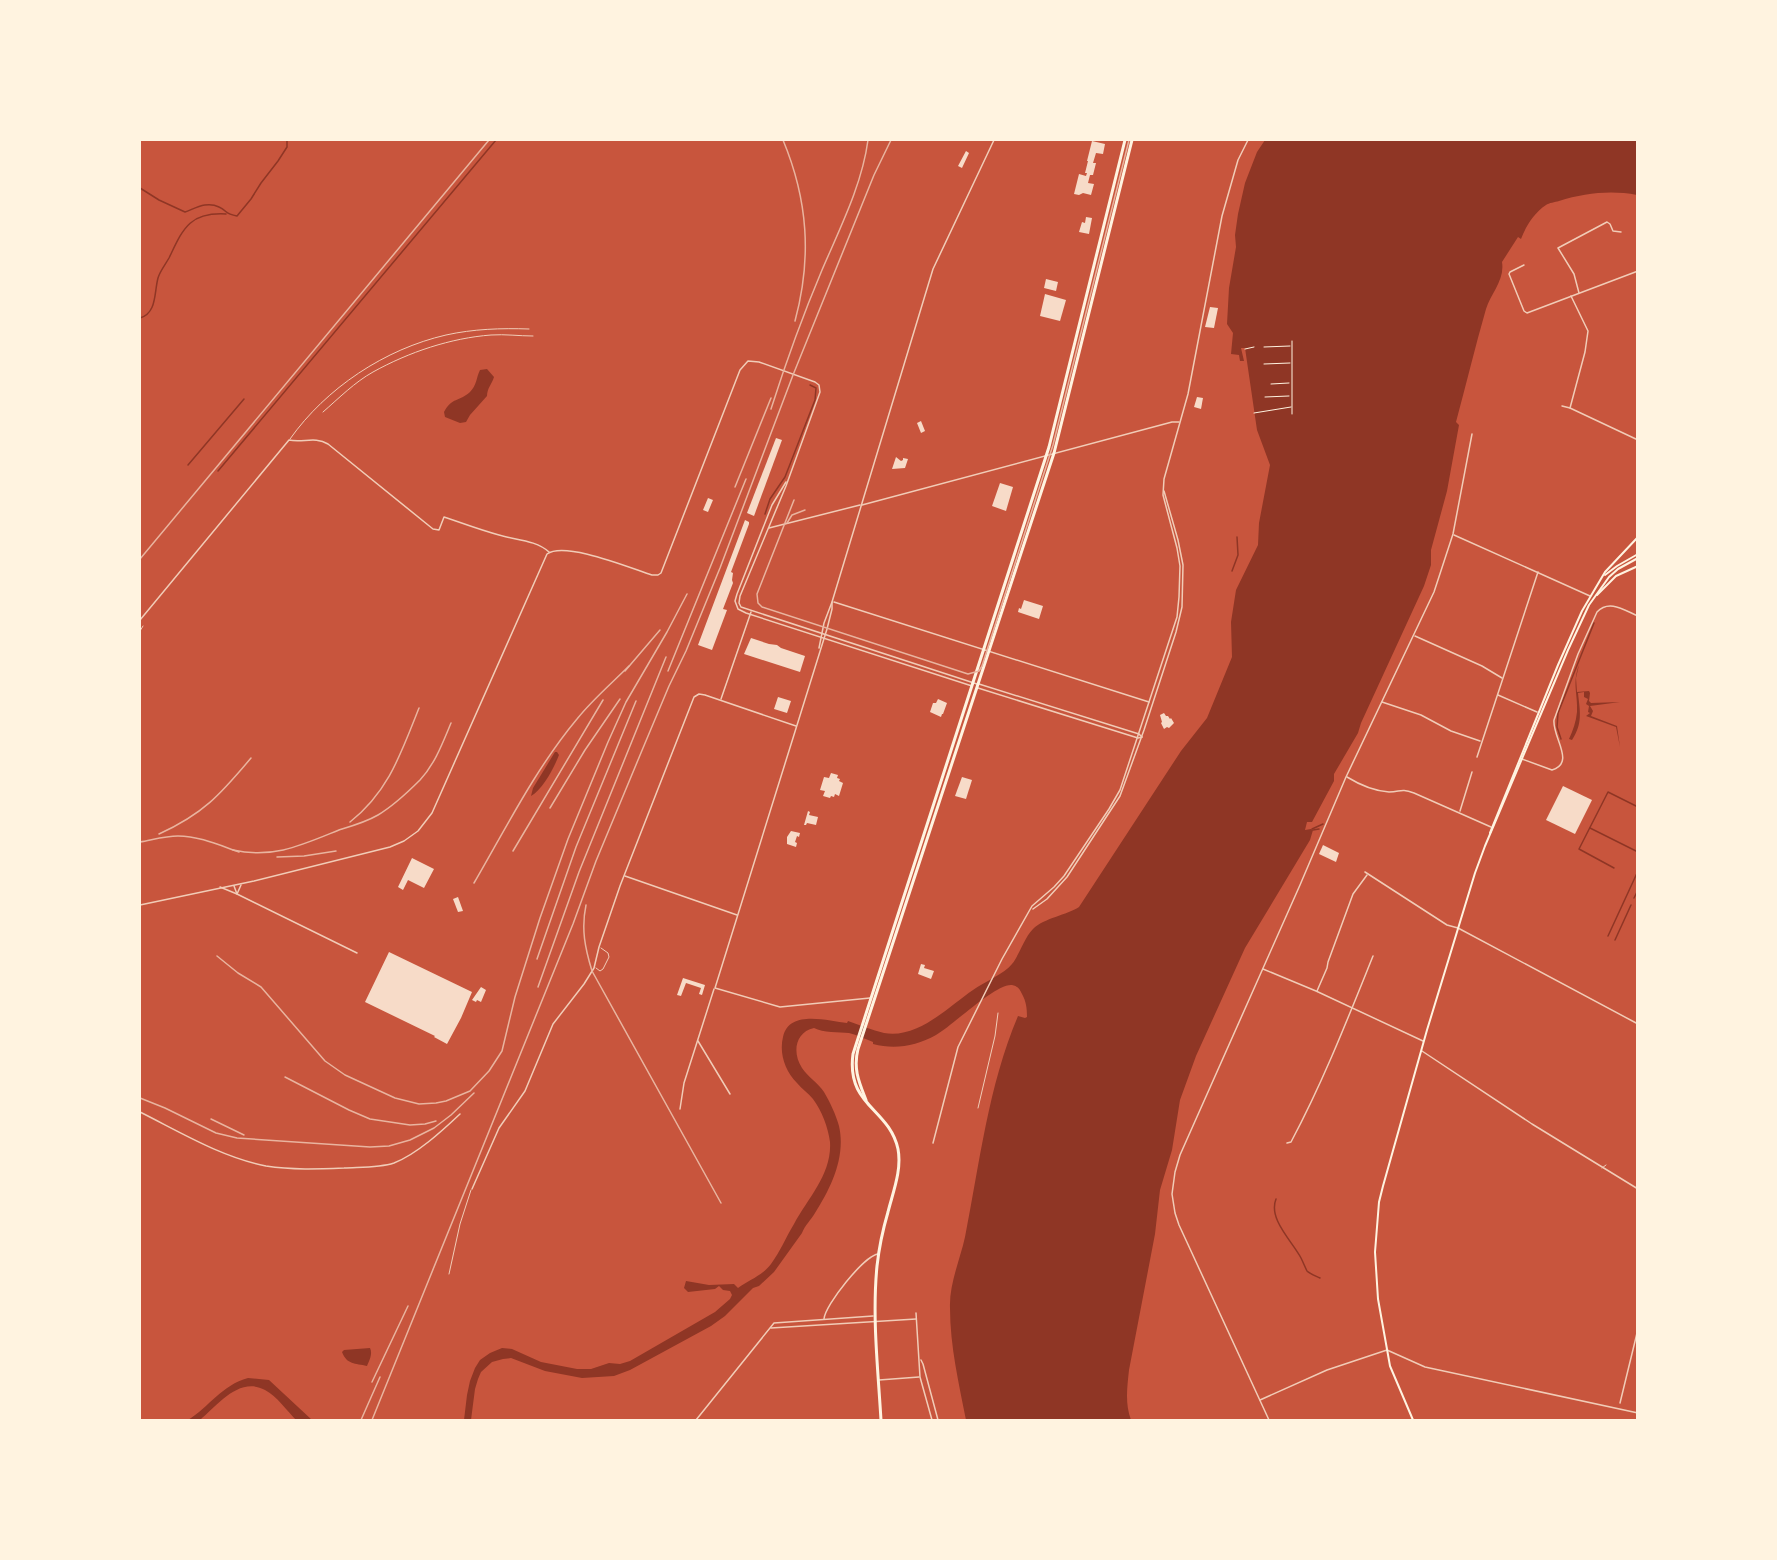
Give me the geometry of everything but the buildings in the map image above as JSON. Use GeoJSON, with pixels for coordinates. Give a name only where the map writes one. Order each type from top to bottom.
{"type":"FeatureCollection","features":[{"type":"Feature","properties":{"kind":"main road"},"geometry":{"type":"LineString","coordinates":[[975,685],[983,650],[1047,455],[1125,140]]}},
{"type":"Feature","properties":{"kind":"main road"},"geometry":{"type":"LineString","coordinates":[[881,1420],[875,1316],[876,1288],[879,1254],[896,1181],[898,1156],[891,1131],[863,1099],[856,1087],[852,1074],[852,1061],[975,685],[989,652],[1054,453],[1132,140]]}},
{"type":"Feature","properties":{"kind":"main road"},"geometry":{"type":"LineString","coordinates":[[1413,1420],[1393,1375],[1386,1350],[1376,1274],[1375,1252],[1379,1202],[1388,1164],[1475,873],[1538,713],[1574,627],[1590,596],[1602,577],[1638,537]]}},
{"type":"Feature","properties":{"kind":"main road"},"geometry":{"type":"LineString","coordinates":[[1602,577],[1638,554]]}},
{"type":"Feature","properties":{"kind":"main road"},"geometry":{"type":"LineString","coordinates":[[1489,836],[1568,650],[1595,597],[1608,577],[1638,558]]}},
{"type":"Feature","properties":{"kind":"main road"},"geometry":{"type":"LineString","coordinates":[[1595,597],[1616,576],[1638,566]]}},
{"type":"Feature","properties":{"kind":"street"},"geometry":{"type":"LineString","coordinates":[[680,1109],[684,1083],[796,726],[829,607],[933,269],[994,140]]}},
{"type":"Feature","properties":{"kind":"street"},"geometry":{"type":"LineString","coordinates":[[1032,910],[1047,899],[1067,877],[1123,791],[1153,704],[1182,607],[1183,565],[1163,495],[1164,479],[1188,394],[1222,216],[1238,160],[1248,140]]}},
{"type":"Feature","properties":{"kind":"street"},"geometry":{"type":"LineString","coordinates":[[1579,292],[1574,274],[1558,248],[1607,222],[1613,231],[1621,232]]}},
{"type":"Feature","properties":{"kind":"street"},"geometry":{"type":"LineString","coordinates":[[1524,265],[1509,274],[1526,313],[1638,271]]}},
{"type":"Feature","properties":{"kind":"street"},"geometry":{"type":"LineString","coordinates":[[1570,408],[1585,352],[1588,330],[1571,296]]}},
{"type":"Feature","properties":{"kind":"street"},"geometry":{"type":"LineString","coordinates":[[140,905],[390,847],[404,842],[422,827],[432,813],[549,552],[574,551],[652,575],[660,574],[740,370],[745,362],[753,360],[815,382],[820,387],[820,394],[737,603]]}},
{"type":"Feature","properties":{"kind":"street"},"geometry":{"type":"LineString","coordinates":[[1562,406],[1638,440]]}},
{"type":"Feature","properties":{"kind":"street"},"geometry":{"type":"LineString","coordinates":[[764,527],[768,528],[861,505],[1172,422],[1180,423]]}},
{"type":"Feature","properties":{"kind":"street"},"geometry":{"type":"LineString","coordinates":[[1269,1420],[1179,1225],[1172,1194],[1175,1172],[1180,1155],[1346,777],[1434,592],[1453,534],[1472,434]]}},
{"type":"Feature","properties":{"kind":"street"},"geometry":{"type":"LineString","coordinates":[[140,620],[289,440],[301,442],[318,440],[328,444],[433,530],[439,530],[444,517],[501,536],[541,546],[549,552]]}},
{"type":"Feature","properties":{"kind":"street"},"geometry":{"type":"LineString","coordinates":[[788,479],[772,505],[737,594],[740,611],[825,635],[975,685]]}},
{"type":"Feature","properties":{"kind":"street"},"geometry":{"type":"LineString","coordinates":[[933,1143],[958,1047],[1002,959],[1032,910],[1032,906],[1064,876],[1115,800],[1125,778],[1179,607],[1180,566],[1169,514]]}},
{"type":"Feature","properties":{"kind":"street"},"geometry":{"type":"LineString","coordinates":[[1453,534],[1590,596]]}},
{"type":"Feature","properties":{"kind":"street"},"geometry":{"type":"LineString","coordinates":[[1477,757],[1538,572]]}},
{"type":"Feature","properties":{"kind":"street"},"geometry":{"type":"LineString","coordinates":[[832,602],[1153,704]]}},
{"type":"Feature","properties":{"kind":"street"},"geometry":{"type":"LineString","coordinates":[[822,638],[825,635],[832,602]]}},
{"type":"Feature","properties":{"kind":"street"},"geometry":{"type":"LineString","coordinates":[[1521,759],[1549,769],[1557,768],[1563,762],[1562,751],[1554,731],[1554,720],[1578,654],[1597,612],[1610,605],[1638,616]]}},
{"type":"Feature","properties":{"kind":"street"},"geometry":{"type":"LineString","coordinates":[[751,613],[822,638],[1142,737]]}},
{"type":"Feature","properties":{"kind":"street"},"geometry":{"type":"LineString","coordinates":[[721,700],[751,613]]}},
{"type":"Feature","properties":{"kind":"street"},"geometry":{"type":"LineString","coordinates":[[1414,636],[1482,666],[1503,678]]}},
{"type":"Feature","properties":{"kind":"street"},"geometry":{"type":"LineString","coordinates":[[472,1188],[499,1128],[524,1095],[552,1024],[584,984],[594,967],[624,876],[694,697],[701,694],[796,726]]}},
{"type":"Feature","properties":{"kind":"street"},"geometry":{"type":"LineString","coordinates":[[1497,694],[1538,713]]}},
{"type":"Feature","properties":{"kind":"street"},"geometry":{"type":"LineString","coordinates":[[1382,702],[1421,715],[1430,722],[1481,741]]}},
{"type":"Feature","properties":{"kind":"street"},"geometry":{"type":"LineString","coordinates":[[1459,812],[1472,771]]}},
{"type":"Feature","properties":{"kind":"street"},"geometry":{"type":"LineString","coordinates":[[1346,777],[1363,786],[1385,791],[1393,792],[1403,789],[1491,827]]}},
{"type":"Feature","properties":{"kind":"street"},"geometry":{"type":"LineString","coordinates":[[1316,991],[1327,968],[1353,894],[1366,873],[1447,926],[1458,928],[1638,1024]]}},
{"type":"Feature","properties":{"kind":"street"},"geometry":{"type":"LineString","coordinates":[[624,876],[738,915]]}},
{"type":"Feature","properties":{"kind":"street"},"geometry":{"type":"LineString","coordinates":[[237,894],[242,883]]}},
{"type":"Feature","properties":{"kind":"street"},"geometry":{"type":"LineString","coordinates":[[234,885],[237,894]]}},
{"type":"Feature","properties":{"kind":"street"},"geometry":{"type":"LineString","coordinates":[[220,887],[357,953]]}},
{"type":"Feature","properties":{"kind":"street"},"geometry":{"type":"LineString","coordinates":[[1287,1143],[1292,1142],[1303,1120],[1373,956]]}},
{"type":"Feature","properties":{"kind":"street"},"geometry":{"type":"LineString","coordinates":[[1262,969],[1316,991],[1424,1041]]}},
{"type":"Feature","properties":{"kind":"street"},"geometry":{"type":"LineString","coordinates":[[715,988],[780,1007],[863,997],[873,999]]}},
{"type":"Feature","properties":{"kind":"street"},"geometry":{"type":"LineString","coordinates":[[698,1040],[730,1094]]}},
{"type":"Feature","properties":{"kind":"street"},"geometry":{"type":"LineString","coordinates":[[1421,1051],[1638,1189]]}},
{"type":"Feature","properties":{"kind":"street"},"geometry":{"type":"LineString","coordinates":[[140,1112],[213,1149],[232,1156],[263,1165],[307,1169],[378,1166],[394,1163],[435,1137],[460,1114]]}},
{"type":"Feature","properties":{"kind":"street"},"geometry":{"type":"LineString","coordinates":[[824,1319],[832,1302],[860,1266],[870,1256],[879,1254]]}},
{"type":"Feature","properties":{"kind":"street"},"geometry":{"type":"LineString","coordinates":[[916,1313],[920,1377],[932,1420]]}},
{"type":"Feature","properties":{"kind":"street"},"geometry":{"type":"LineString","coordinates":[[696,1420],[774,1323],[875,1316]]}},
{"type":"Feature","properties":{"kind":"street"},"geometry":{"type":"LineString","coordinates":[[770,1328],[916,1319]]}},
{"type":"Feature","properties":{"kind":"street"},"geometry":{"type":"LineString","coordinates":[[1620,1403],[1638,1329]]}},
{"type":"Feature","properties":{"kind":"street"},"geometry":{"type":"LineString","coordinates":[[1259,1400],[1327,1370],[1386,1350],[1425,1367],[1638,1413]]}},
{"type":"Feature","properties":{"kind":"street"},"geometry":{"type":"LineString","coordinates":[[920,1359],[938,1420]]}},
{"type":"Feature","properties":{"kind":"street"},"geometry":{"type":"LineString","coordinates":[[878,1380],[920,1377]]}},
{"type":"Feature","properties":{"kind":"lane"},"geometry":{"type":"LineString","coordinates":[[289,440],[314,410],[342,386],[373,364],[405,348],[428,340],[470,332],[529,329]]}},
{"type":"Feature","properties":{"kind":"lane"},"geometry":{"type":"LineString","coordinates":[[323,412],[372,372],[425,349],[492,335],[533,336]]}},
{"type":"Feature","properties":{"kind":"lane"},"geometry":{"type":"LineString","coordinates":[[140,630],[143,626]]}},
{"type":"Feature","properties":{"kind":"lane"},"geometry":{"type":"LineString","coordinates":[[594,967],[600,971],[609,957],[608,953],[599,947]]}},
{"type":"Feature","properties":{"kind":"lane"},"geometry":{"type":"LineString","coordinates":[[978,1108],[995,1036],[998,1013]]}},
{"type":"Feature","properties":{"kind":"lane"},"geometry":{"type":"LineString","coordinates":[[1602,1168],[1606,1165]]}},
{"type":"Feature","properties":{"kind":"lane"},"geometry":{"type":"LineString","coordinates":[[449,1274],[460,1224],[472,1188]]}},
{"type":"Feature","properties":{"kind":"path"},"geometry":{"type":"LineString","coordinates":[[1292,341],[1292,414]]}},
{"type":"Feature","properties":{"kind":"path"},"geometry":{"type":"LineString","coordinates":[[1264,347],[1292,346]]}},
{"type":"Feature","properties":{"kind":"path"},"geometry":{"type":"LineString","coordinates":[[1245,349],[1254,347]]}},
{"type":"Feature","properties":{"kind":"path"},"geometry":{"type":"LineString","coordinates":[[1264,363],[1292,363]]}},
{"type":"Feature","properties":{"kind":"path"},"geometry":{"type":"LineString","coordinates":[[1271,384],[1291,383]]}},
{"type":"Feature","properties":{"kind":"path"},"geometry":{"type":"LineString","coordinates":[[1265,397],[1291,396]]}},
{"type":"Feature","properties":{"kind":"path"},"geometry":{"type":"LineString","coordinates":[[1254,413],[1292,406]]}},
{"type":"Feature","properties":{"kind":"shaded area"},"geometry":{"type":"Polygon","coordinates":[[[1265,140],[1637,140],[1637,195],[1598,193],[1547,204],[1534,216],[1521,239],[1518,237],[1502,262],[1500,281],[1486,309],[1456,422],[1459,425],[1447,491],[1431,550],[1431,565],[1424,586],[1358,733],[1334,774],[1334,781],[1312,822],[1307,822],[1305,830],[1313,830],[1310,840],[1245,948],[1196,1056],[1180,1100],[1172,1150],[1160,1190],[1155,1234],[1129,1370],[1127,1402],[1131,1420],[966,1420],[953,1351],[950,1299],[999,1070],[1018,1016],[1027,1017],[1026,1005],[1019,988],[1012,985],[1005,986],[985,998],[936,1035],[913,1044],[897,1047],[881,1046],[849,1033],[826,1032],[814,1028],[808,1030],[799,1038],[797,1056],[804,1071],[822,1089],[831,1104],[841,1138],[839,1161],[831,1183],[815,1213],[774,1272],[711,1326],[630,1370],[614,1376],[582,1378],[545,1371],[511,1358],[492,1362],[481,1372],[478,1379],[471,1420],[464,1420],[467,1395],[475,1368],[480,1360],[490,1353],[502,1348],[512,1349],[541,1362],[577,1369],[591,1369],[609,1363],[620,1364],[630,1361],[715,1312],[732,1295],[730,1291],[723,1290],[719,1286],[715,1289],[688,1292],[684,1288],[686,1281],[709,1285],[734,1284],[738,1288],[760,1275],[777,1255],[818,1185],[830,1154],[829,1136],[822,1114],[813,1099],[789,1073],[784,1062],[782,1043],[787,1028],[801,1020],[820,1019],[847,1023],[848,1021],[884,1033],[897,1034],[909,1031],[921,1027],[1004,971],[1015,960],[1033,929],[1043,922],[1079,907],[1181,751],[1207,718],[1232,657],[1231,622],[1236,590],[1258,545],[1259,523],[1270,465],[1257,430],[1245,348],[1241,348],[1244,361],[1240,361],[1239,355],[1231,354],[1233,333],[1227,324],[1238,214],[1245,183],[1257,152],[1265,140]]]}},
{"type":"Feature","properties":{"kind":"shaded area"},"geometry":{"type":"Polygon","coordinates":[[[487,369],[494,377],[487,396],[466,422],[460,423],[445,417],[444,412],[447,407],[470,392],[480,370],[487,369]]]}},
{"type":"Feature","properties":{"kind":"shaded area"},"geometry":{"type":"Polygon","coordinates":[[[1576,678],[1577,692],[1589,691],[1591,703],[1620,702],[1590,706],[1593,711],[1591,716],[1617,726],[1620,747],[1616,727],[1586,716],[1590,713],[1588,712],[1589,706],[1586,704],[1588,699],[1584,697],[1584,692],[1578,693],[1579,723],[1572,740],[1569,739],[1577,716],[1576,678]]]}},
{"type":"Feature","properties":{"kind":"shaded area"},"geometry":{"type":"Polygon","coordinates":[[[555,752],[559,755],[551,772],[531,796],[533,788],[555,752]]]}},
{"type":"Feature","properties":{"kind":"shaded area"},"geometry":{"type":"Polygon","coordinates":[[[370,1348],[371,1355],[367,1366],[349,1361],[342,1352],[344,1350],[370,1348]]]}},
{"type":"Feature","properties":{"kind":"shaded area"},"geometry":{"type":"Polygon","coordinates":[[[248,1378],[269,1380],[312,1420],[296,1420],[274,1396],[265,1390],[246,1387],[229,1394],[200,1420],[188,1420],[223,1391],[248,1378]]]}},
{"type":"Feature","properties":{"kind":"waterway"},"geometry":{"type":"LineString","coordinates":[[140,188],[185,212],[202,206],[215,205],[237,216],[278,161],[287,147],[287,140]]}},
{"type":"Feature","properties":{"kind":"waterway"},"geometry":{"type":"LineString","coordinates":[[218,471],[496,140]]}},
{"type":"Feature","properties":{"kind":"waterway"},"geometry":{"type":"LineString","coordinates":[[140,318],[152,307],[159,275],[183,231],[195,219],[214,214],[226,214]]}},
{"type":"Feature","properties":{"kind":"waterway"},"geometry":{"type":"LineString","coordinates":[[765,514],[770,499],[785,477],[815,400],[816,388],[810,385]]}},
{"type":"Feature","properties":{"kind":"waterway"},"geometry":{"type":"LineString","coordinates":[[188,465],[244,399]]}},
{"type":"Feature","properties":{"kind":"waterway"},"geometry":{"type":"LineString","coordinates":[[1232,571],[1238,555],[1237,537]]}},
{"type":"Feature","properties":{"kind":"waterway"},"geometry":{"type":"LineString","coordinates":[[1561,739],[1557,727],[1558,713],[1594,623]]}},
{"type":"Feature","properties":{"kind":"waterway"},"geometry":{"type":"LineString","coordinates":[[1614,868],[1579,849],[1608,792],[1638,807]]}},
{"type":"Feature","properties":{"kind":"waterway"},"geometry":{"type":"LineString","coordinates":[[1312,829],[1323,824]]}},
{"type":"Feature","properties":{"kind":"waterway"},"geometry":{"type":"LineString","coordinates":[[1590,828],[1638,852]]}},
{"type":"Feature","properties":{"kind":"waterway"},"geometry":{"type":"LineString","coordinates":[[1313,830],[1319,829]]}},
{"type":"Feature","properties":{"kind":"waterway"},"geometry":{"type":"LineString","coordinates":[[1608,936],[1638,871]]}},
{"type":"Feature","properties":{"kind":"waterway"},"geometry":{"type":"LineString","coordinates":[[1634,898],[1638,890]]}},
{"type":"Feature","properties":{"kind":"waterway"},"geometry":{"type":"LineString","coordinates":[[1615,940],[1631,905]]}},
{"type":"Feature","properties":{"kind":"waterway"},"geometry":{"type":"LineString","coordinates":[[1276,1199],[1275,1214],[1282,1230],[1307,1271],[1320,1278]]}},
{"type":"Feature","properties":{"kind":"tram line"},"geometry":{"type":"LineString","coordinates":[[794,500],[757,594],[758,603],[762,607],[968,674],[979,671],[1053,445],[1129,140]]}},
{"type":"Feature","properties":{"kind":"tram line"},"geometry":{"type":"LineString","coordinates":[[787,523],[792,515],[805,510]]}},
{"type":"Feature","properties":{"kind":"railway"},"geometry":{"type":"LineString","coordinates":[[140,559],[489,140]]}},
{"type":"Feature","properties":{"kind":"railway"},"geometry":{"type":"LineString","coordinates":[[783,140],[798,185],[805,229],[804,275],[795,321]]}},
{"type":"Feature","properties":{"kind":"railway"},"geometry":{"type":"LineString","coordinates":[[771,409],[808,304],[856,190],[868,140]]}},
{"type":"Feature","properties":{"kind":"railway"},"geometry":{"type":"LineString","coordinates":[[372,1420],[573,924],[596,861],[720,568],[793,375],[874,175],[891,140]]}},
{"type":"Feature","properties":{"kind":"railway"},"geometry":{"type":"LineString","coordinates":[[735,487],[771,398]]}},
{"type":"Feature","properties":{"kind":"railway"},"geometry":{"type":"LineString","coordinates":[[668,671],[746,479]]}},
{"type":"Feature","properties":{"kind":"railway"},"geometry":{"type":"LineString","coordinates":[[217,956],[238,973],[261,987],[325,1061],[345,1075],[395,1098],[419,1104],[446,1101],[470,1091],[489,1071],[502,1051],[515,997],[568,839],[626,702],[687,594]]}},
{"type":"Feature","properties":{"kind":"railway"},"geometry":{"type":"LineString","coordinates":[[625,671],[660,630]]}},
{"type":"Feature","properties":{"kind":"railway"},"geometry":{"type":"LineString","coordinates":[[538,987],[579,872],[666,657]]}},
{"type":"Feature","properties":{"kind":"railway"},"geometry":{"type":"LineString","coordinates":[[474,883],[522,799],[562,738],[589,705],[629,666]]}},
{"type":"Feature","properties":{"kind":"railway"},"geometry":{"type":"LineString","coordinates":[[550,808],[585,750],[620,699]]}},
{"type":"Feature","properties":{"kind":"railway"},"geometry":{"type":"LineString","coordinates":[[513,851],[603,700]]}},
{"type":"Feature","properties":{"kind":"railway"},"geometry":{"type":"LineString","coordinates":[[537,959],[576,847],[636,701]]}},
{"type":"Feature","properties":{"kind":"railway"},"geometry":{"type":"LineString","coordinates":[[350,822],[375,797],[384,784],[400,756],[419,708]]}},
{"type":"Feature","properties":{"kind":"railway"},"geometry":{"type":"LineString","coordinates":[[233,850],[261,853],[287,849],[378,815],[400,799],[425,774],[438,753],[451,723]]}},
{"type":"Feature","properties":{"kind":"railway"},"geometry":{"type":"LineString","coordinates":[[159,834],[188,819],[210,802],[251,758]]}},
{"type":"Feature","properties":{"kind":"railway"},"geometry":{"type":"LineString","coordinates":[[140,842],[186,836],[209,841],[239,852]]}},
{"type":"Feature","properties":{"kind":"railway"},"geometry":{"type":"LineString","coordinates":[[277,857],[336,851]]}},
{"type":"Feature","properties":{"kind":"railway"},"geometry":{"type":"LineString","coordinates":[[586,905],[584,938],[592,971],[721,1203]]}},
{"type":"Feature","properties":{"kind":"railway"},"geometry":{"type":"LineString","coordinates":[[285,1077],[370,1119],[410,1125],[436,1121]]}},
{"type":"Feature","properties":{"kind":"railway"},"geometry":{"type":"LineString","coordinates":[[140,1098],[216,1133],[237,1138],[370,1147],[389,1146],[410,1140],[434,1128],[474,1093]]}},
{"type":"Feature","properties":{"kind":"railway"},"geometry":{"type":"LineString","coordinates":[[211,1119],[244,1135]]}},
{"type":"Feature","properties":{"kind":"railway"},"geometry":{"type":"LineString","coordinates":[[372,1382],[408,1306]]}},
{"type":"Feature","properties":{"kind":"railway"},"geometry":{"type":"LineString","coordinates":[[361,1420],[380,1377]]}}]}
